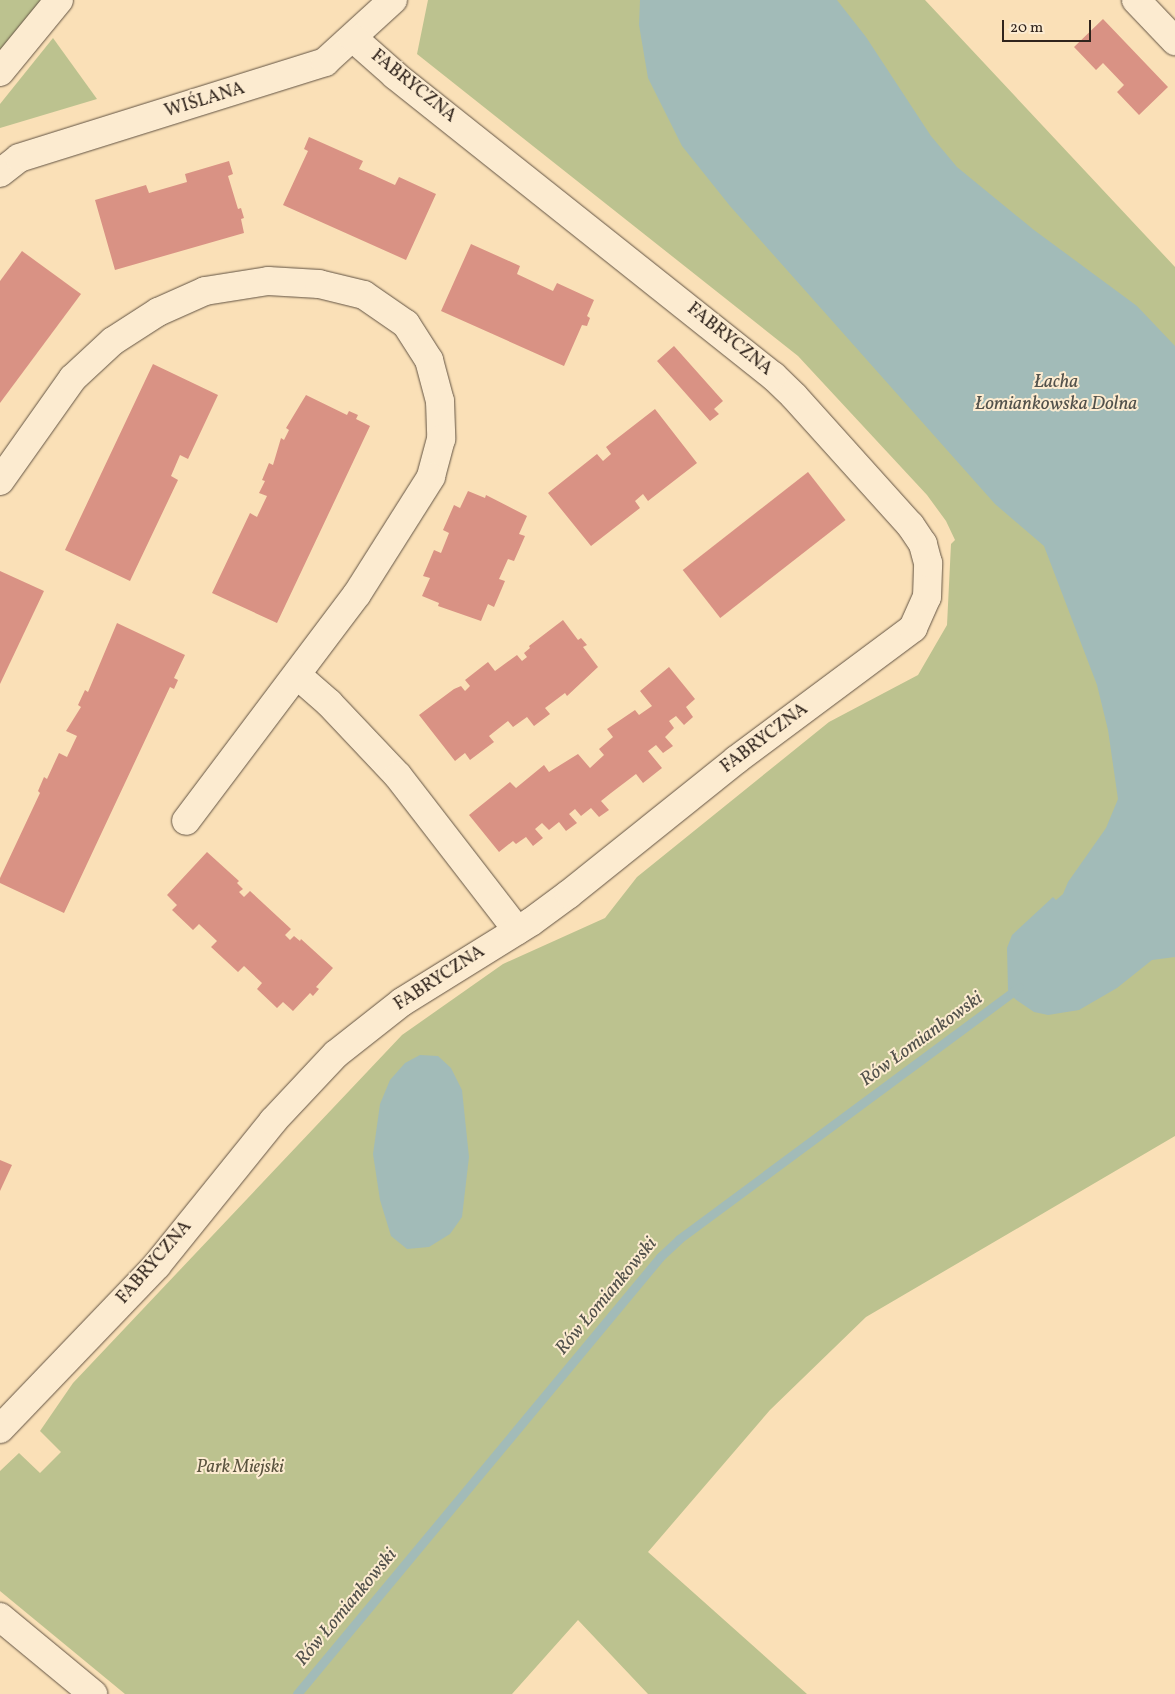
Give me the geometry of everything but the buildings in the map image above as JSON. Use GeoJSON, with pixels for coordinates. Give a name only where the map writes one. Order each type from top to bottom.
{"type":"FeatureCollection","features":[{"type":"Feature","properties":{"kind":"street"},"geometry":{"type":"LineString","coordinates":[[0,72],[59,0]]}},
{"type":"Feature","properties":{"kind":"street","name":"WIŚLANA"},"geometry":{"type":"LineString","coordinates":[[0,173],[19,158],[301,72],[325,62],[392,0]]}},
{"type":"Feature","properties":{"kind":"street"},"geometry":{"type":"LineString","coordinates":[[1136,0],[1175,42]]}},
{"type":"Feature","properties":{"kind":"street","name":"FABRYCZNA"},"geometry":{"type":"LineString","coordinates":[[0,1429],[157,1264],[273,1121],[336,1054],[402,1002],[517,930],[617,858],[736,760],[913,628],[927,597],[928,563],[923,544],[910,525],[773,376],[395,76],[353,38]]}},
{"type":"Feature","properties":{"kind":"street"},"geometry":{"type":"LineString","coordinates":[[0,481],[73,378],[113,341],[158,312],[205,291],[268,281],[319,284],[364,294],[406,324],[429,360],[440,401],[440,440],[430,477],[417,501],[357,594],[298,675],[186,821]]}},
{"type":"Feature","properties":{"kind":"street"},"geometry":{"type":"LineString","coordinates":[[298,675],[329,703],[398,776],[517,930]]}},
{"type":"Feature","properties":{"kind":"street"},"geometry":{"type":"LineString","coordinates":[[0,1617],[93,1694]]}},
{"type":"Feature","properties":{"kind":"green space"},"geometry":{"type":"Polygon","coordinates":[[[0,0],[48,0],[0,60],[0,0]]]}},
{"type":"Feature","properties":{"kind":"green space","name":"Park Miejski"},"geometry":{"type":"Polygon","coordinates":[[[428,0],[925,0],[1175,267],[1175,1136],[866,1317],[770,1410],[648,1552],[807,1694],[648,1694],[578,1620],[512,1694],[125,1694],[0,1591],[0,1471],[19,1453],[40,1473],[61,1452],[40,1431],[73,1383],[402,1035],[503,964],[605,918],[637,877],[829,722],[918,675],[947,625],[951,544],[955,540],[946,521],[927,495],[798,356],[417,54],[428,0]]]}},
{"type":"Feature","properties":{"kind":"green space"},"geometry":{"type":"Polygon","coordinates":[[[53,38],[97,99],[0,128],[0,104],[53,38]]]}},
{"type":"Feature","properties":{"kind":"water","name":"Łacha Łomiankowska Dolna"},"geometry":{"type":"Polygon","coordinates":[[[640,0],[837,0],[866,37],[931,136],[957,167],[1034,230],[1137,306],[1175,346],[1175,957],[1152,960],[1117,988],[1079,1010],[1048,1015],[1034,1012],[1015,999],[1008,990],[1007,948],[1012,935],[1053,897],[1056,900],[1063,894],[1068,882],[1106,828],[1118,799],[1108,730],[1097,685],[1044,546],[995,504],[730,206],[682,146],[648,78],[639,25],[640,0]]]}},
{"type":"Feature","properties":{"kind":"water"},"geometry":{"type":"Polygon","coordinates":[[[420,1055],[438,1056],[451,1068],[462,1090],[469,1157],[462,1217],[450,1234],[429,1247],[407,1249],[391,1236],[380,1200],[373,1154],[380,1104],[390,1080],[405,1063],[420,1055]]]}},
{"type":"Feature","properties":{"kind":"waterway","name":"Rów Łomiankowski"},"geometry":{"type":"LineString","coordinates":[[297,1694],[660,1257],[679,1239],[1019,987]]}}]}
